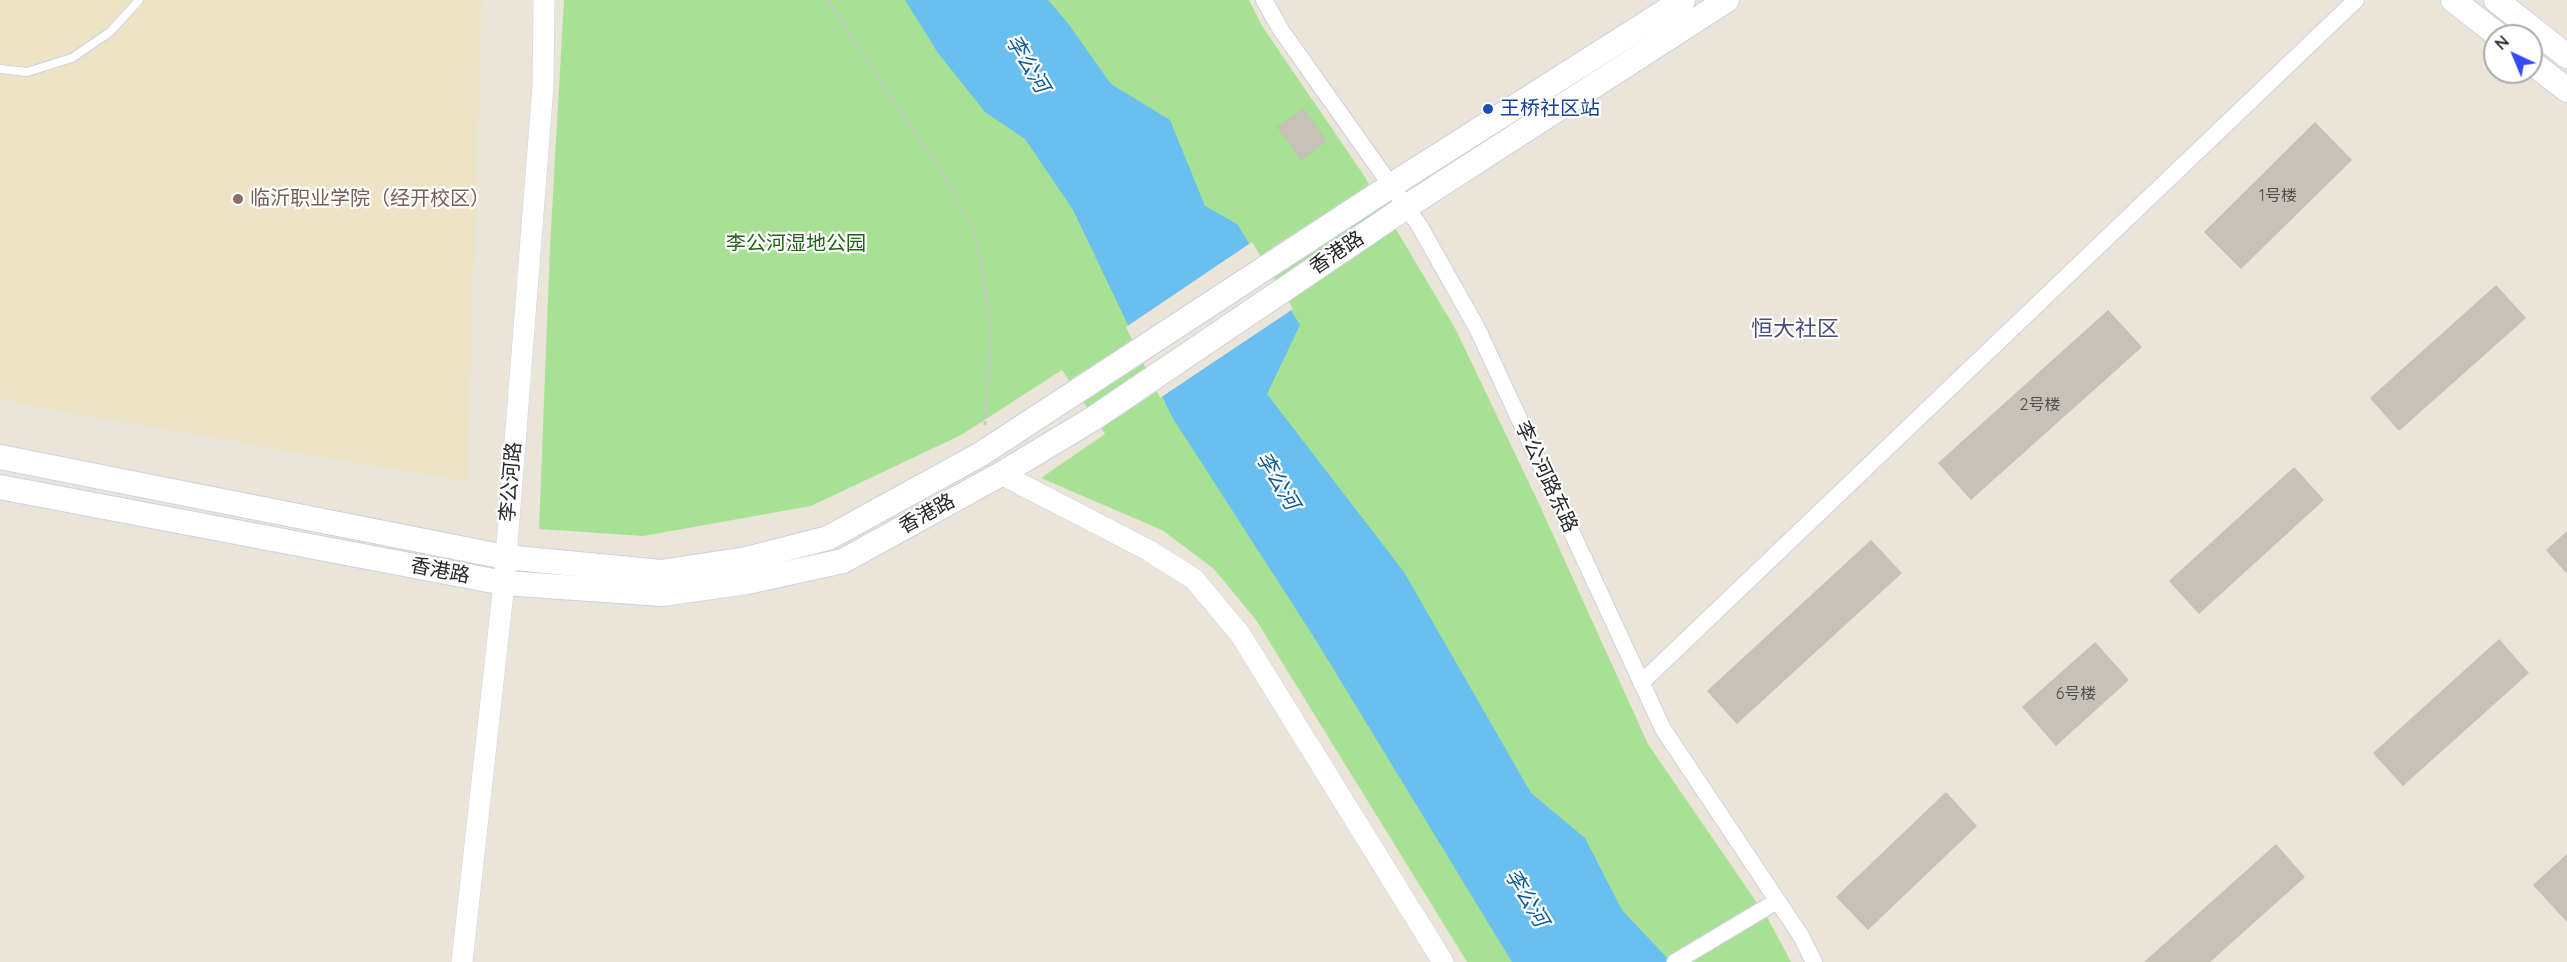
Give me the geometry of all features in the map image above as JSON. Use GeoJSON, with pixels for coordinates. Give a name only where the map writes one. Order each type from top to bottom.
{"type":"FeatureCollection","features":[{"type":"Feature","properties":{"kind":"main road","name":"香港路"},"geometry":{"type":"LineString","coordinates":[[0,457],[505,557],[661,572],[746,559],[828,538],[981,454],[1392,185],[1683,0]]}},
{"type":"Feature","properties":{"kind":"main road","name":"香港路"},"geometry":{"type":"LineString","coordinates":[[0,487],[504,583],[662,594],[747,582],[843,561],[1001,474],[1095,418],[1406,207],[1727,0]]}},
{"type":"Feature","properties":{"kind":"main road"},"geometry":{"type":"LineString","coordinates":[[2453,0],[2484,24]]}},
{"type":"Feature","properties":{"kind":"main road"},"geometry":{"type":"LineString","coordinates":[[2496,0],[2567,56]]}},
{"type":"Feature","properties":{"kind":"main road"},"geometry":{"type":"LineString","coordinates":[[2543,71],[2567,90]]}},
{"type":"Feature","properties":{"kind":"street","name":"李公河路"},"geometry":{"type":"LineString","coordinates":[[462,962],[504,583],[543,86],[544,0]]}},
{"type":"Feature","properties":{"kind":"street","name":"李公河路东路"},"geometry":{"type":"LineString","coordinates":[[1264,0],[1281,30],[1392,185],[1477,328],[1663,729],[1801,936],[1814,962]]}},
{"type":"Feature","properties":{"kind":"street"},"geometry":{"type":"LineString","coordinates":[[1641,683],[2356,0]]}},
{"type":"Feature","properties":{"kind":"street"},"geometry":{"type":"LineString","coordinates":[[1001,474],[1148,550],[1194,579],[1240,634],[1443,962]]}},
{"type":"Feature","properties":{"kind":"street"},"geometry":{"type":"LineString","coordinates":[[1678,960],[1778,901]]}},
{"type":"Feature","properties":{"kind":"lane"},"geometry":{"type":"LineString","coordinates":[[0,69],[27,72],[72,58],[111,32],[139,0]]}},
{"type":"Feature","properties":{"kind":"path"},"geometry":{"type":"LineString","coordinates":[[828,0],[946,180],[972,226],[984,275],[990,339],[988,398],[981,454]]}},
{"type":"Feature","properties":{"kind":"shaded area","name":"临沂职业学院（经开校区）"},"geometry":{"type":"Polygon","coordinates":[[[0,0],[482,0],[467,482],[24,405],[0,397],[0,0]]]}},
{"type":"Feature","properties":{"kind":"green space","name":"李公河湿地公园"},"geometry":{"type":"Polygon","coordinates":[[[564,0],[1249,0],[1262,26],[1363,174],[1456,330],[1540,506],[1648,744],[1768,919],[1791,962],[1467,962],[1256,620],[1214,569],[1162,530],[1041,478],[1105,434],[1062,370],[961,435],[811,506],[643,536],[539,529],[550,247],[564,0]]]}},
{"type":"Feature","properties":{"kind":"water","name":"李公河"},"geometry":{"type":"Polygon","coordinates":[[[905,0],[1048,0],[1067,22],[1111,84],[1170,120],[1205,206],[1237,224],[1300,325],[1267,394],[1404,572],[1531,793],[1585,838],[1622,910],[1671,962],[1512,962],[1317,642],[1172,417],[1073,210],[1025,139],[985,112],[938,53],[905,0]]]}},
{"type":"Feature","properties":{"kind":"pier"},"geometry":{"type":"Polygon","coordinates":[[[1252,242],[1293,309],[1160,398],[1126,327],[1252,242]]]}},
{"type":"Feature","properties":{"kind":"building"},"geometry":{"type":"Polygon","coordinates":[[[1303,109],[1326,141],[1301,159],[1278,127],[1303,109]]]}},
{"type":"Feature","properties":{"kind":"building"},"geometry":{"type":"Polygon","coordinates":[[[2315,123],[2351,160],[2241,268],[2205,232],[2315,123]]]}},
{"type":"Feature","properties":{"kind":"building"},"geometry":{"type":"Polygon","coordinates":[[[2496,286],[2525,318],[2399,430],[2371,398],[2496,286]]]}},
{"type":"Feature","properties":{"kind":"building"},"geometry":{"type":"Polygon","coordinates":[[[2108,311],[2141,347],[1971,499],[1939,463],[2108,311]]]}},
{"type":"Feature","properties":{"kind":"building"},"geometry":{"type":"Polygon","coordinates":[[[2294,468],[2323,500],[2199,613],[2170,581],[2294,468]]]}},
{"type":"Feature","properties":{"kind":"building"},"geometry":{"type":"Polygon","coordinates":[[[2567,532],[2567,573],[2547,550],[2567,532]]]}},
{"type":"Feature","properties":{"kind":"building"},"geometry":{"type":"Polygon","coordinates":[[[1871,541],[1901,573],[1737,723],[1708,691],[1871,541]]]}},
{"type":"Feature","properties":{"kind":"building"},"geometry":{"type":"Polygon","coordinates":[[[2499,640],[2528,673],[2403,785],[2374,753],[2499,640]]]}},
{"type":"Feature","properties":{"kind":"building"},"geometry":{"type":"Polygon","coordinates":[[[2095,643],[2128,680],[2056,745],[2023,707],[2095,643]]]}},
{"type":"Feature","properties":{"kind":"building"},"geometry":{"type":"Polygon","coordinates":[[[1946,793],[1976,826],[1868,929],[1837,897],[1946,793]]]}},
{"type":"Feature","properties":{"kind":"building"},"geometry":{"type":"Polygon","coordinates":[[[2276,845],[2304,877],[2209,962],[2145,962],[2276,845]]]}},
{"type":"Feature","properties":{"kind":"building"},"geometry":{"type":"Polygon","coordinates":[[[2567,855],[2567,921],[2534,885],[2567,855]]]}},
{"type":"Feature","properties":{"kind":"place","name":"王桥社区站"},"geometry":{"type":"Point","coordinates":[1488,109]}},
{"type":"Feature","properties":{"kind":"place","name":"临沂职业学院（经开校区）"},"geometry":{"type":"Point","coordinates":[238,199]}},
{"type":"Feature","properties":{"kind":"district","name":"恒大社区"},"geometry":{"type":"Point","coordinates":[1795,329]}}]}
